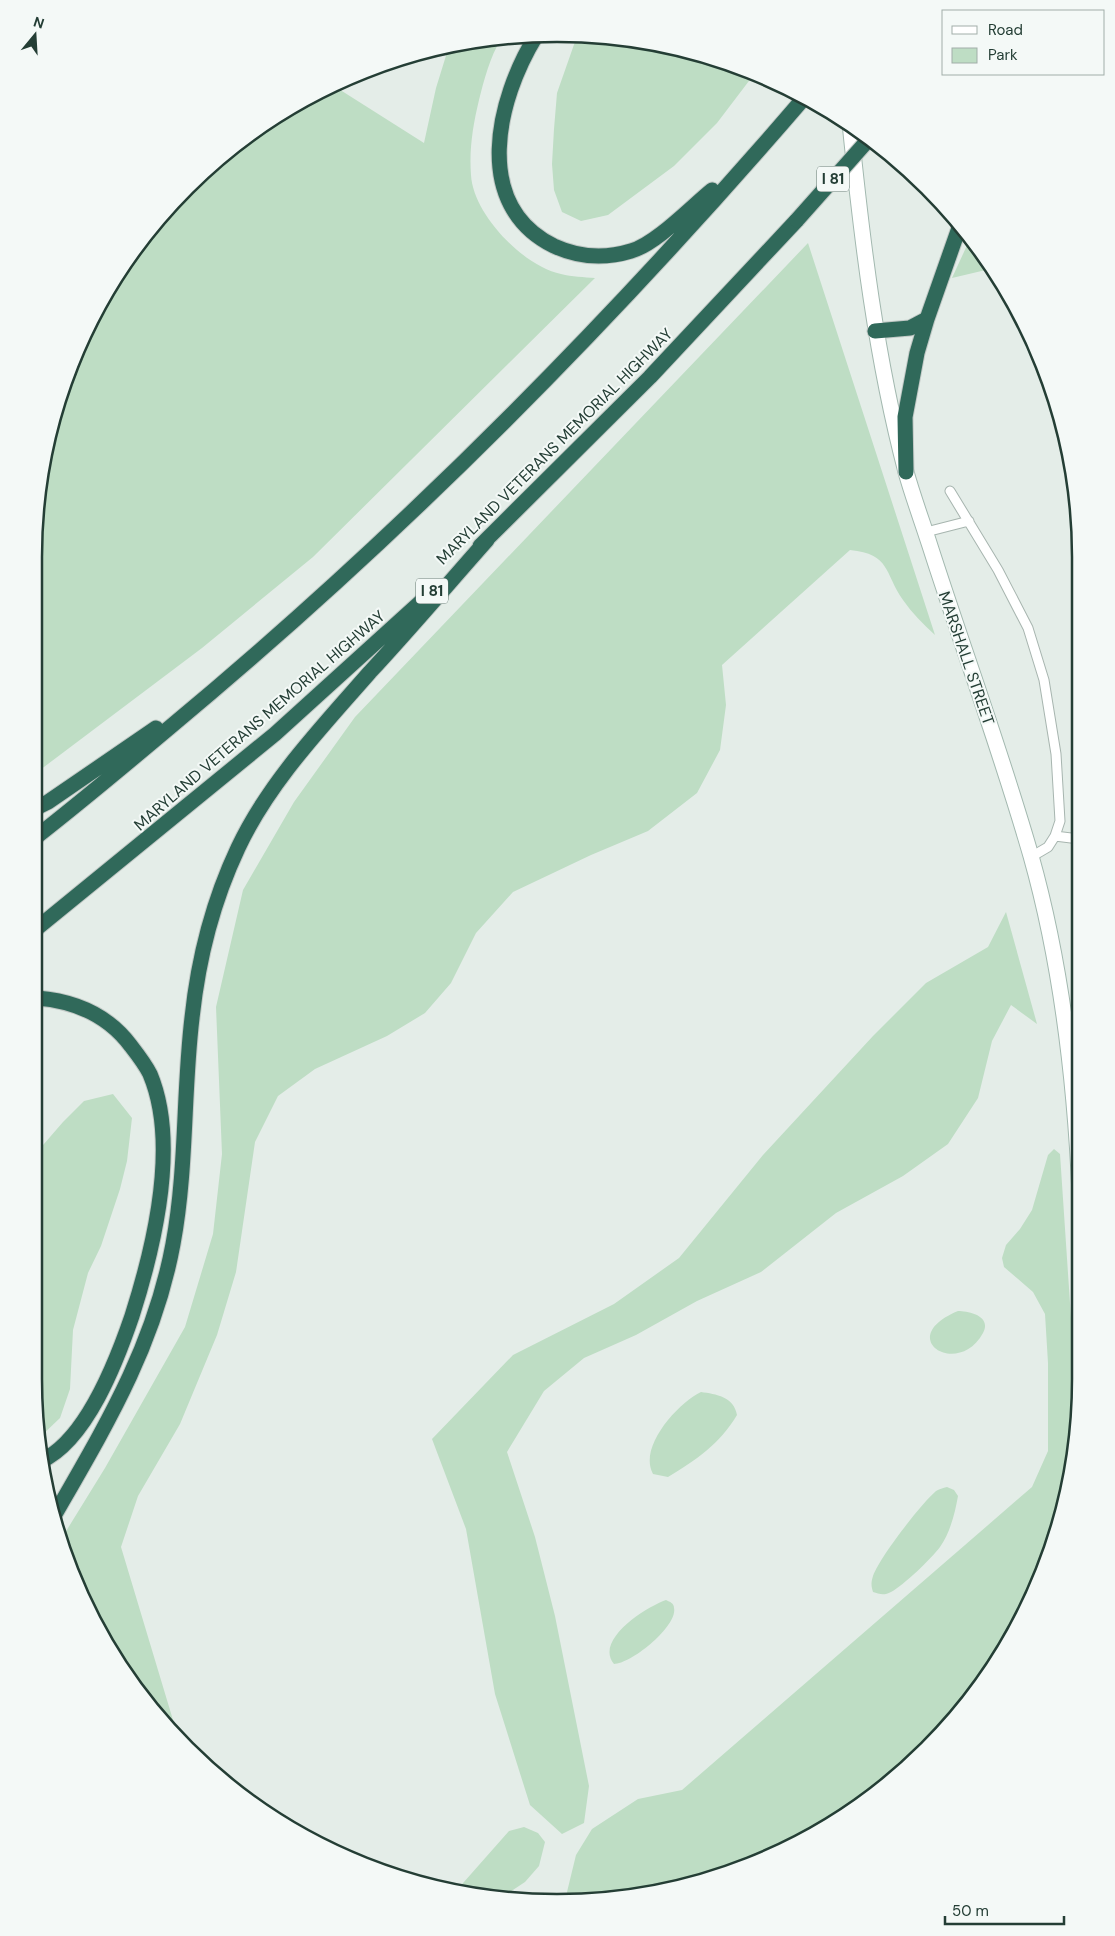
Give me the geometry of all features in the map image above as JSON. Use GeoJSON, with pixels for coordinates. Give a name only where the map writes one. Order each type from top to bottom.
{"type":"FeatureCollection","features":[{"type":"Feature","properties":{"kind":"highway"},"geometry":{"type":"LineString","coordinates":[[532,44],[514,80],[505,110],[500,135],[498,164],[503,187],[512,209],[527,227],[546,242],[568,253],[593,256],[614,255],[633,251],[653,240],[756,154]]}},
{"type":"Feature","properties":{"kind":"highway"},"geometry":{"type":"LineString","coordinates":[[42,832],[232,676],[343,578],[449,478],[602,323],[756,154],[799,103]]}},
{"type":"Feature","properties":{"kind":"highway","name":"MARYLAND VETERANS MEMORIAL HIGHWAY"},"geometry":{"type":"LineString","coordinates":[[42,924],[275,734],[392,629],[487,540],[650,377],[797,220],[864,144]]}},
{"type":"Feature","properties":{"kind":"highway"},"geometry":{"type":"LineString","coordinates":[[906,472],[906,417],[913,371],[927,318],[957,233]]}},
{"type":"Feature","properties":{"kind":"highway"},"geometry":{"type":"LineString","coordinates":[[875,331],[910,328],[927,318]]}},
{"type":"Feature","properties":{"kind":"highway"},"geometry":{"type":"LineString","coordinates":[[59,1507],[124,1393],[146,1341],[164,1287],[181,1188],[191,1021],[197,979],[206,938],[238,848],[263,805],[290,766],[332,715],[487,540]]}},
{"type":"Feature","properties":{"kind":"highway"},"geometry":{"type":"LineString","coordinates":[[42,805],[232,676]]}},
{"type":"Feature","properties":{"kind":"highway"},"geometry":{"type":"LineString","coordinates":[[42,998],[77,1005],[101,1017],[122,1034],[149,1073],[163,1122],[164,1150],[159,1197],[144,1279],[126,1333],[105,1383],[83,1423],[67,1442],[49,1457]]}},
{"type":"Feature","properties":{"kind":"main road","name":"MARSHALL STREET"},"geometry":{"type":"LineString","coordinates":[[851,134],[861,228],[875,331],[906,472],[992,729],[1031,857],[1055,956],[1072,1074]]}},
{"type":"Feature","properties":{"kind":"lane"},"geometry":{"type":"LineString","coordinates":[[950,491],[998,570],[1028,628],[1044,680],[1056,754],[1060,821],[1056,836],[1048,847],[1031,857]]}},
{"type":"Feature","properties":{"kind":"lane"},"geometry":{"type":"LineString","coordinates":[[926,532],[969,521]]}},
{"type":"Feature","properties":{"kind":"lane"},"geometry":{"type":"LineString","coordinates":[[1056,836],[1072,838]]}},
{"type":"Feature","properties":{"kind":"green space"},"geometry":{"type":"Polygon","coordinates":[[[575,43],[658,52],[691,60],[750,80],[717,123],[674,166],[608,215],[581,221],[562,212],[554,190],[552,164],[557,93],[575,43]]]}},
{"type":"Feature","properties":{"kind":"green space"},"geometry":{"type":"Polygon","coordinates":[[[497,46],[481,92],[472,137],[471,175],[474,190],[490,221],[502,236],[531,261],[561,274],[595,278],[313,557],[202,648],[42,768],[42,558],[47,490],[52,457],[70,392],[82,360],[111,300],[149,244],[193,193],[218,170],[271,129],[300,111],[341,91],[424,143],[436,88],[446,55],[497,46]]]}},
{"type":"Feature","properties":{"kind":"green space"},"geometry":{"type":"Polygon","coordinates":[[[808,243],[935,635],[906,605],[880,560],[863,552],[850,550],[722,665],[726,705],[720,750],[697,793],[648,831],[591,855],[513,892],[476,933],[451,983],[425,1013],[387,1036],[315,1069],[278,1096],[255,1142],[236,1272],[217,1335],[180,1424],[138,1496],[121,1547],[174,1722],[129,1665],[111,1636],[82,1576],[66,1531],[105,1468],[185,1327],[213,1234],[222,1154],[216,1007],[243,890],[294,802],[355,717],[808,243]]]}},
{"type":"Feature","properties":{"kind":"green space"},"geometry":{"type":"Polygon","coordinates":[[[967,245],[985,270],[952,278],[967,245]]]}},
{"type":"Feature","properties":{"kind":"green space"},"geometry":{"type":"Polygon","coordinates":[[[1006,912],[1037,1024],[1011,1005],[992,1041],[978,1098],[948,1144],[903,1176],[836,1213],[761,1272],[697,1301],[636,1335],[584,1358],[544,1391],[507,1452],[535,1537],[555,1616],[589,1786],[584,1823],[562,1834],[530,1805],[495,1694],[466,1529],[432,1439],[513,1355],[614,1304],[679,1258],[763,1155],[873,1036],[926,983],[988,947],[1006,912]]]}},
{"type":"Feature","properties":{"kind":"green space"},"geometry":{"type":"Polygon","coordinates":[[[113,1094],[132,1118],[127,1161],[120,1189],[101,1246],[88,1273],[73,1330],[70,1389],[60,1418],[46,1432],[42,1378],[42,1146],[84,1101],[113,1094]]]}},
{"type":"Feature","properties":{"kind":"green space"},"geometry":{"type":"Polygon","coordinates":[[[1054,1149],[1060,1154],[1072,1348],[1071,1412],[1068,1446],[1063,1479],[1045,1544],[1019,1606],[1004,1636],[986,1665],[945,1718],[922,1743],[871,1787],[815,1825],[755,1854],[691,1876],[625,1889],[567,1893],[576,1855],[592,1829],[638,1799],[682,1790],[1032,1487],[1048,1451],[1048,1363],[1045,1314],[1033,1292],[1004,1267],[1002,1258],[1006,1245],[1020,1229],[1032,1210],[1048,1155],[1054,1149]]]}},
{"type":"Feature","properties":{"kind":"green space"},"geometry":{"type":"Polygon","coordinates":[[[958,1311],[973,1313],[982,1319],[985,1327],[983,1333],[972,1346],[959,1353],[947,1353],[937,1349],[931,1342],[931,1332],[939,1322],[958,1311]]]}},
{"type":"Feature","properties":{"kind":"green space"},"geometry":{"type":"Polygon","coordinates":[[[701,1392],[718,1395],[728,1400],[737,1415],[723,1435],[698,1457],[668,1477],[653,1474],[650,1463],[651,1451],[663,1427],[682,1406],[701,1392]]]}},
{"type":"Feature","properties":{"kind":"green space"},"geometry":{"type":"Polygon","coordinates":[[[947,1487],[954,1490],[958,1496],[952,1523],[940,1547],[931,1558],[896,1589],[884,1594],[873,1592],[871,1584],[873,1576],[892,1544],[929,1498],[936,1491],[947,1487]]]}},
{"type":"Feature","properties":{"kind":"green space"},"geometry":{"type":"Polygon","coordinates":[[[666,1600],[673,1605],[673,1616],[661,1634],[642,1651],[631,1658],[614,1664],[610,1655],[611,1645],[616,1635],[635,1617],[666,1600]]]}},
{"type":"Feature","properties":{"kind":"green space"},"geometry":{"type":"Polygon","coordinates":[[[524,1827],[538,1833],[545,1842],[539,1866],[525,1882],[512,1891],[462,1885],[509,1831],[524,1827]]]}}]}
